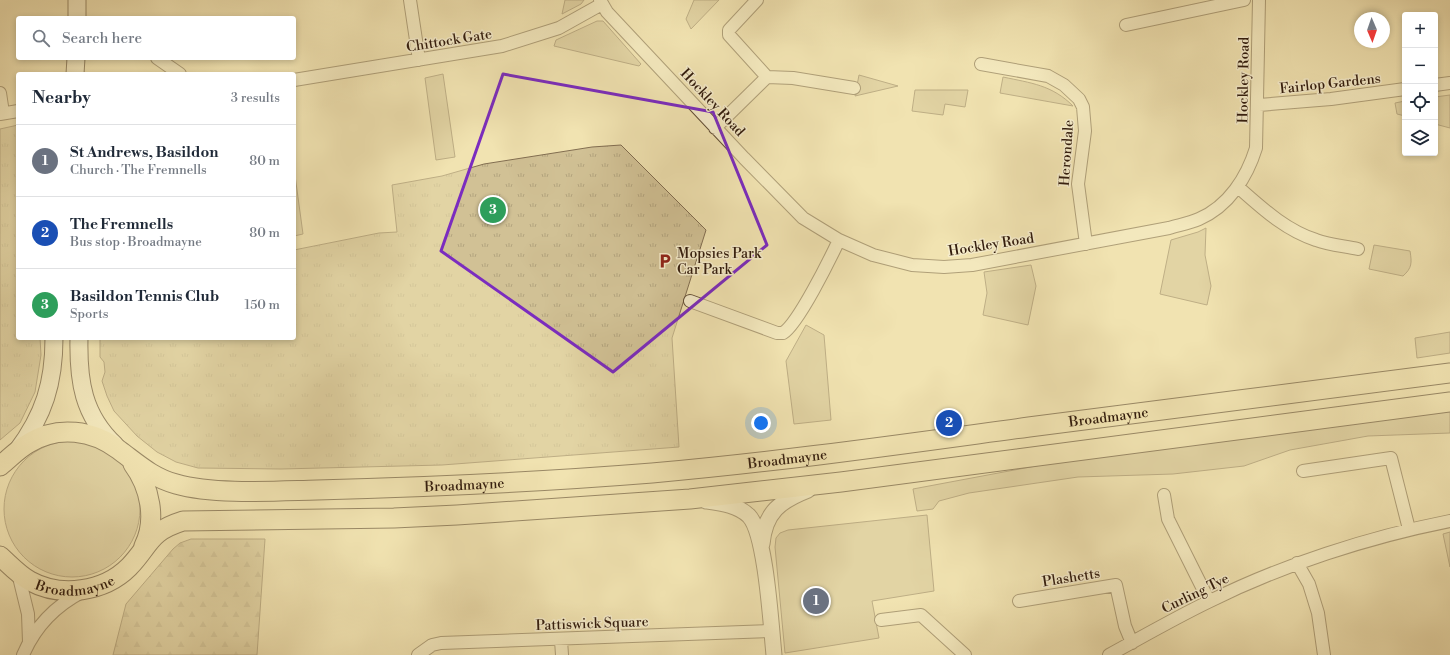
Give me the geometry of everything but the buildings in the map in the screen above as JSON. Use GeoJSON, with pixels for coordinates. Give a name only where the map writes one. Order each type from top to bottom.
{"type":"FeatureCollection","features":[{"type":"Feature","properties":{"kind":"main road"},"geometry":{"type":"LineString","coordinates":[[76,0],[77,16]]}},
{"type":"Feature","properties":{"kind":"main road"},"geometry":{"type":"LineString","coordinates":[[75,72],[76,60]]}},
{"type":"Feature","properties":{"kind":"main road"},"geometry":{"type":"LineString","coordinates":[[6,462],[41,412],[50,388],[54,363],[54,340]]}},
{"type":"Feature","properties":{"kind":"main road"},"geometry":{"type":"LineString","coordinates":[[79,340],[80,378],[88,406],[100,429],[126,455]]}},
{"type":"Feature","properties":{"kind":"main road","name":"Broadmayne"},"geometry":{"type":"LineString","coordinates":[[6,462],[39,437],[63,432],[83,433],[98,437],[126,455],[152,475],[170,483],[192,488],[218,490],[394,488],[560,480],[654,473],[780,460],[1450,372]]}},
{"type":"Feature","properties":{"kind":"main road","name":"Broadmayne"},"geometry":{"type":"LineString","coordinates":[[1,557],[18,573],[30,581],[57,590],[76,591],[95,587],[110,581],[130,567],[142,549],[163,529],[183,521],[425,517],[542,511],[690,499],[841,482],[1450,402]]}},
{"type":"Feature","properties":{"kind":"main road","name":"Broadmayne"},"geometry":{"type":"LineString","coordinates":[[126,455],[144,481],[150,506],[150,528],[142,549]]}},
{"type":"Feature","properties":{"kind":"street"},"geometry":{"type":"LineString","coordinates":[[410,0],[419,60]]}},
{"type":"Feature","properties":{"kind":"street"},"geometry":{"type":"LineString","coordinates":[[757,0],[729,30],[729,35],[767,77],[793,78],[854,88]]}},
{"type":"Feature","properties":{"kind":"street"},"geometry":{"type":"LineString","coordinates":[[1126,25],[1244,0]]}},
{"type":"Feature","properties":{"kind":"street","name":"Hockley Road"},"geometry":{"type":"LineString","coordinates":[[601,2],[715,128],[803,218],[839,240],[879,257],[912,265],[944,267],[972,265],[1169,228],[1200,218],[1223,203],[1238,187],[1250,168],[1256,148],[1259,105],[1259,0]]}},
{"type":"Feature","properties":{"kind":"street","name":"Chittock Gate"},"geometry":{"type":"LineString","coordinates":[[296,80],[502,46],[559,28],[601,2]]}},
{"type":"Feature","properties":{"kind":"street"},"geometry":{"type":"LineString","coordinates":[[160,60],[177,72]]}},
{"type":"Feature","properties":{"kind":"street","name":"Herondale"},"geometry":{"type":"LineString","coordinates":[[981,64],[1048,76],[1064,85],[1079,99],[1083,107],[1085,131],[1078,184],[1086,244]]}},
{"type":"Feature","properties":{"kind":"street"},"geometry":{"type":"LineString","coordinates":[[715,128],[767,77]]}},
{"type":"Feature","properties":{"kind":"street"},"geometry":{"type":"LineString","coordinates":[[1438,85],[1450,83]]}},
{"type":"Feature","properties":{"kind":"street","name":"Fairlop Gardens"},"geometry":{"type":"LineString","coordinates":[[1259,105],[1331,99],[1402,89]]}},
{"type":"Feature","properties":{"kind":"street"},"geometry":{"type":"LineString","coordinates":[[0,93],[1,114],[16,111]]}},
{"type":"Feature","properties":{"kind":"street"},"geometry":{"type":"LineString","coordinates":[[1238,187],[1282,224],[1298,233],[1316,241],[1358,249]]}},
{"type":"Feature","properties":{"kind":"street"},"geometry":{"type":"LineString","coordinates":[[690,301],[777,333],[783,333],[788,330],[796,319],[839,240]]}},
{"type":"Feature","properties":{"kind":"street"},"geometry":{"type":"LineString","coordinates":[[1303,471],[1391,458],[1409,529]]}},
{"type":"Feature","properties":{"kind":"street"},"geometry":{"type":"LineString","coordinates":[[762,547],[767,521],[780,505],[790,497],[812,488],[841,482]]}},
{"type":"Feature","properties":{"kind":"street"},"geometry":{"type":"LineString","coordinates":[[1164,495],[1168,520],[1209,601]]}},
{"type":"Feature","properties":{"kind":"street"},"geometry":{"type":"LineString","coordinates":[[690,499],[737,508],[748,516],[755,524],[762,547],[774,655]]}},
{"type":"Feature","properties":{"kind":"street","name":"Curling Tye"},"geometry":{"type":"LineString","coordinates":[[1109,655],[1209,601],[1297,564],[1409,529],[1450,521]]}},
{"type":"Feature","properties":{"kind":"street"},"geometry":{"type":"LineString","coordinates":[[1297,564],[1309,584],[1318,613],[1324,655]]}},
{"type":"Feature","properties":{"kind":"street"},"geometry":{"type":"LineString","coordinates":[[18,573],[28,614],[29,642]]}},
{"type":"Feature","properties":{"kind":"street","name":"Plashetts"},"geometry":{"type":"LineString","coordinates":[[1019,601],[1116,584],[1125,626],[1132,643]]}},
{"type":"Feature","properties":{"kind":"street"},"geometry":{"type":"LineString","coordinates":[[23,655],[29,642],[42,623],[64,603],[82,592],[95,587]]}},
{"type":"Feature","properties":{"kind":"street"},"geometry":{"type":"LineString","coordinates":[[881,620],[921,615],[965,655]]}},
{"type":"Feature","properties":{"kind":"street","name":"Pattiswick Square"},"geometry":{"type":"LineString","coordinates":[[418,655],[432,645],[441,644],[772,631]]}},
{"type":"Feature","properties":{"kind":"street"},"geometry":{"type":"LineString","coordinates":[[561,640],[562,655]]}},
{"type":"Feature","properties":{"kind":"highlighted area"},"geometry":{"type":"Polygon","coordinates":[[[503,74],[713,112],[767,245],[613,372],[441,251],[503,74]]]}},
{"type":"Feature","properties":{"kind":"green space"},"geometry":{"type":"Polygon","coordinates":[[[565,0],[584,0],[581,4],[562,14],[565,0]]]}},
{"type":"Feature","properties":{"kind":"green space"},"geometry":{"type":"Polygon","coordinates":[[[694,0],[719,0],[691,29],[686,19],[694,0]]]}},
{"type":"Feature","properties":{"kind":"green space"},"geometry":{"type":"Polygon","coordinates":[[[597,21],[603,21],[641,64],[639,66],[554,46],[556,40],[597,21]]]}},
{"type":"Feature","properties":{"kind":"green space"},"geometry":{"type":"Polygon","coordinates":[[[443,74],[455,157],[436,160],[425,78],[443,74]]]}},
{"type":"Feature","properties":{"kind":"green space"},"geometry":{"type":"Polygon","coordinates":[[[859,75],[898,86],[855,96],[859,75]]]}},
{"type":"Feature","properties":{"kind":"green space"},"geometry":{"type":"Polygon","coordinates":[[[1003,77],[1032,83],[1049,89],[1057,93],[1073,106],[1000,93],[1003,77]]]}},
{"type":"Feature","properties":{"kind":"green space"},"geometry":{"type":"Polygon","coordinates":[[[915,90],[968,90],[965,107],[945,104],[943,115],[912,111],[915,90]]]}},
{"type":"Feature","properties":{"kind":"green space"},"geometry":{"type":"Polygon","coordinates":[[[1450,95],[1450,128],[1438,125],[1438,97],[1450,95]]]}},
{"type":"Feature","properties":{"kind":"green space"},"geometry":{"type":"Polygon","coordinates":[[[1402,102],[1402,115],[1397,114],[1395,103],[1402,102]]]}},
{"type":"Feature","properties":{"kind":"green space"},"geometry":{"type":"Polygon","coordinates":[[[16,125],[16,340],[40,340],[41,355],[35,392],[20,423],[0,440],[0,129],[16,125]]]}},
{"type":"Feature","properties":{"kind":"green space"},"geometry":{"type":"Polygon","coordinates":[[[621,145],[706,230],[672,338],[679,447],[442,465],[281,469],[198,468],[176,462],[157,452],[137,436],[114,411],[102,381],[105,372],[104,362],[100,357],[100,340],[296,340],[296,250],[379,233],[397,232],[392,185],[442,176],[484,164],[592,147],[621,145]]]}},
{"type":"Feature","properties":{"kind":"green space"},"geometry":{"type":"Polygon","coordinates":[[[296,183],[303,234],[296,236],[296,183]]]}},
{"type":"Feature","properties":{"kind":"green space"},"geometry":{"type":"Polygon","coordinates":[[[1206,228],[1205,255],[1211,286],[1207,305],[1160,294],[1171,240],[1206,228]]]}},
{"type":"Feature","properties":{"kind":"green space"},"geometry":{"type":"Polygon","coordinates":[[[1374,245],[1410,251],[1410,268],[1403,276],[1369,269],[1374,245]]]}},
{"type":"Feature","properties":{"kind":"green space"},"geometry":{"type":"Polygon","coordinates":[[[1031,265],[1036,286],[1028,325],[983,315],[987,293],[984,272],[1031,265]]]}},
{"type":"Feature","properties":{"kind":"green space"},"geometry":{"type":"Polygon","coordinates":[[[806,325],[824,335],[831,420],[794,424],[786,361],[806,325]]]}},
{"type":"Feature","properties":{"kind":"green space"},"geometry":{"type":"Polygon","coordinates":[[[1450,332],[1450,353],[1417,358],[1415,338],[1450,332]]]}},
{"type":"Feature","properties":{"kind":"green space"},"geometry":{"type":"Polygon","coordinates":[[[1450,409],[1450,433],[1368,436],[1290,450],[1244,466],[1173,474],[1078,477],[969,493],[939,501],[933,509],[917,511],[913,489],[1073,459],[1450,409]]]}},
{"type":"Feature","properties":{"kind":"green space"},"geometry":{"type":"Polygon","coordinates":[[[65,441],[79,441],[98,446],[120,461],[135,483],[139,496],[139,522],[135,535],[120,557],[98,572],[79,577],[65,577],[46,572],[24,557],[9,535],[4,516],[4,502],[9,483],[24,461],[46,446],[65,441]]]}},
{"type":"Feature","properties":{"kind":"green space"},"geometry":{"type":"Polygon","coordinates":[[[927,515],[934,591],[872,601],[879,638],[785,653],[775,547],[776,538],[780,533],[788,530],[927,515]]]}},
{"type":"Feature","properties":{"kind":"green space"},"geometry":{"type":"Polygon","coordinates":[[[1450,532],[1450,567],[1443,534],[1450,532]]]}},
{"type":"Feature","properties":{"kind":"green space"},"geometry":{"type":"Polygon","coordinates":[[[191,539],[265,539],[257,655],[113,655],[126,604],[173,549],[180,543],[191,539]]]}},
{"type":"Feature","properties":{"kind":"place","name":"Basildon Tennis Club"},"geometry":{"type":"Point","coordinates":[493,210]}},
{"type":"Feature","properties":{"kind":"place","name":"Mopsies Park Car Park"},"geometry":{"type":"Point","coordinates":[665,261]}},
{"type":"Feature","properties":{"kind":"place","name":"The Fremnells"},"geometry":{"type":"Point","coordinates":[949,423]}},
{"type":"Feature","properties":{"kind":"place","name":"St Andrews, Basildon"},"geometry":{"type":"Point","coordinates":[816,601]}}]}
